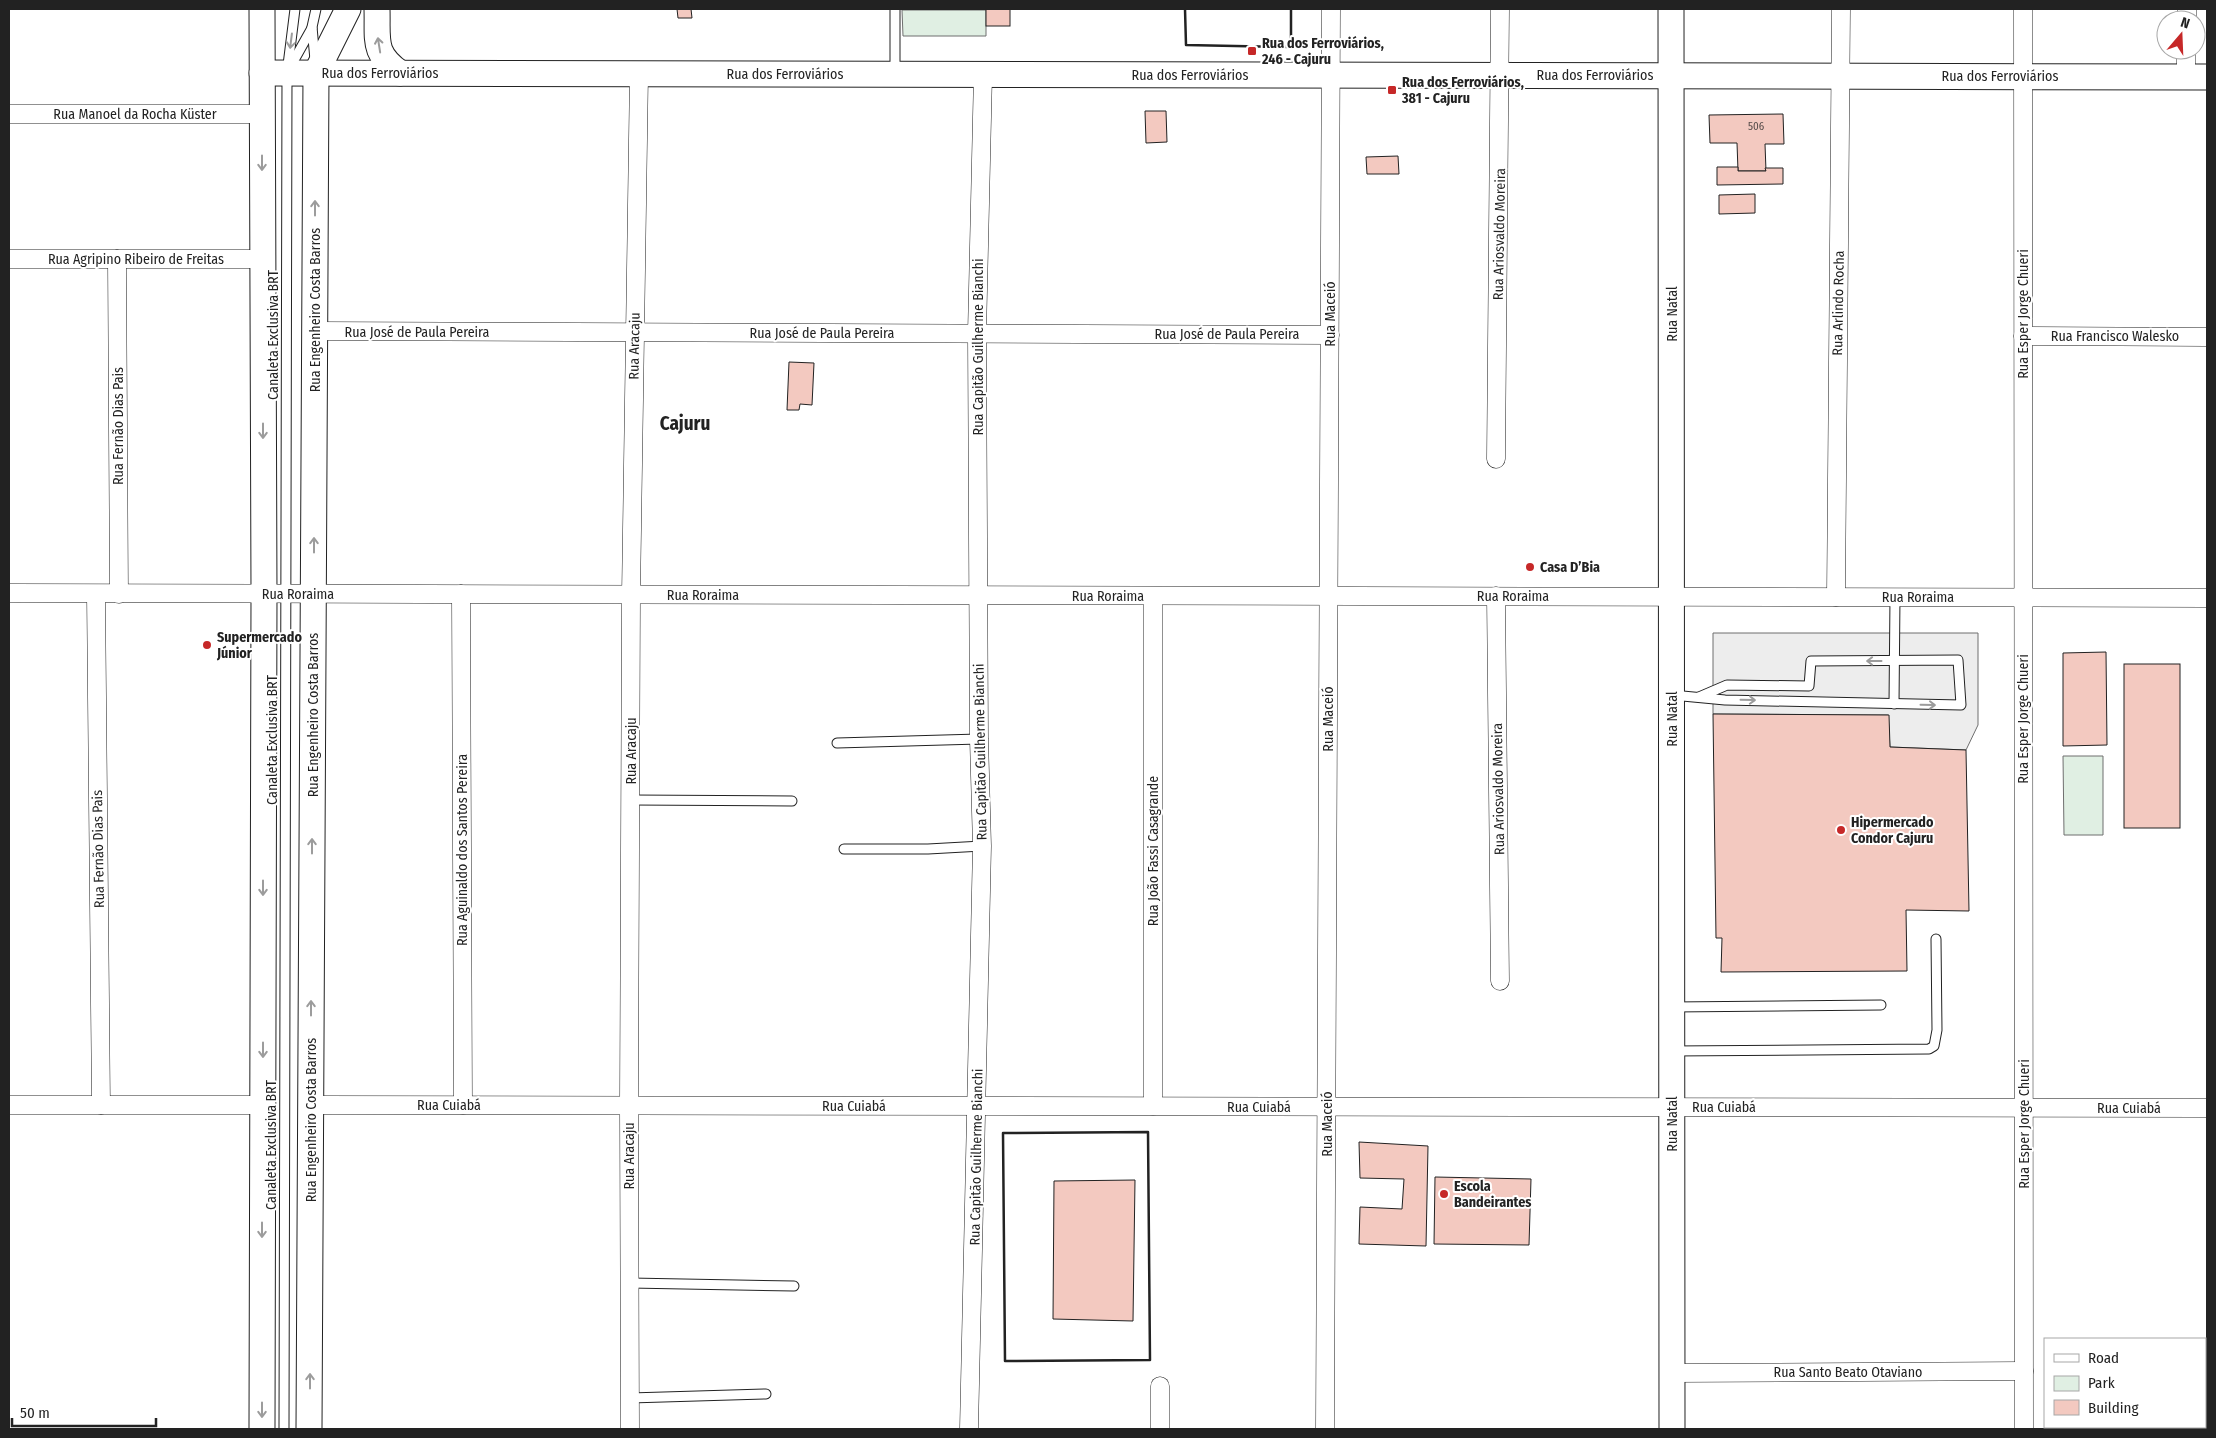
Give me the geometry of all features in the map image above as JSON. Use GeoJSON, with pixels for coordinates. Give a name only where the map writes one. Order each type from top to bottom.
{"type":"FeatureCollection","features":[{"type":"Feature","properties":{"kind":"street"},"geometry":{"type":"LineString","coordinates":[[262,9],[262,259],[275,594],[262,1105],[262,1429]]}},
{"type":"Feature","properties":{"kind":"street","name":"Rua Engenheiro Costa Barros"},"geometry":{"type":"LineString","coordinates":[[309,1429],[316,73],[348,9]]}},
{"type":"Feature","properties":{"kind":"street"},"geometry":{"type":"LineString","coordinates":[[377,9],[378,46],[381,56],[387,64],[400,73]]}},
{"type":"Feature","properties":{"kind":"street","name":"Rua Maceió"},"geometry":{"type":"LineString","coordinates":[[1325,1429],[1331,9]]}},
{"type":"Feature","properties":{"kind":"street","name":"Rua Ariosvaldo Moreira"},"geometry":{"type":"LineString","coordinates":[[1496,459],[1500,9]]}},
{"type":"Feature","properties":{"kind":"street","name":"Rua Natal"},"geometry":{"type":"LineString","coordinates":[[1671,9],[1672,1429]]}},
{"type":"Feature","properties":{"kind":"street","name":"Rua Arlindo Rocha"},"geometry":{"type":"LineString","coordinates":[[1836,597],[1841,9]]}},
{"type":"Feature","properties":{"kind":"street","name":"Rua Esper Jorge Chueri"},"geometry":{"type":"LineString","coordinates":[[2022,9],[2024,1429]]}},
{"type":"Feature","properties":{"kind":"street"},"geometry":{"type":"LineString","coordinates":[[2190,60],[2197,77]]}},
{"type":"Feature","properties":{"kind":"street","name":"Rua dos Ferroviários"},"geometry":{"type":"LineString","coordinates":[[262,73],[2197,77]]}},
{"type":"Feature","properties":{"kind":"street","name":"Rua Aracaju"},"geometry":{"type":"LineString","coordinates":[[630,1429],[631,595],[638,74]]}},
{"type":"Feature","properties":{"kind":"street","name":"Rua Capitão Guilherme Bianchi"},"geometry":{"type":"LineString","coordinates":[[969,1429],[982,846],[979,739],[977,333],[983,74]]}},
{"type":"Feature","properties":{"kind":"street","name":"Rua Manoel da Rocha Küster"},"geometry":{"type":"LineString","coordinates":[[9,114],[262,114]]}},
{"type":"Feature","properties":{"kind":"street","name":"Rua Agripino Ribeiro de Freitas"},"geometry":{"type":"LineString","coordinates":[[9,259],[262,259]]}},
{"type":"Feature","properties":{"kind":"street","name":"Rua Fernão Dias Pais"},"geometry":{"type":"LineString","coordinates":[[117,259],[119,594]]}},
{"type":"Feature","properties":{"kind":"street","name":"Rua José de Paula Pereira"},"geometry":{"type":"LineString","coordinates":[[314,331],[1330,334]]}},
{"type":"Feature","properties":{"kind":"street","name":"Rua Francisco Walesko"},"geometry":{"type":"LineString","coordinates":[[2023,336],[2207,337]]}},
{"type":"Feature","properties":{"kind":"street","name":"Rua Roraima"},"geometry":{"type":"LineString","coordinates":[[9,594],[2207,598]]}},
{"type":"Feature","properties":{"kind":"street","name":"Rua Fernão Dias Pais"},"geometry":{"type":"LineString","coordinates":[[96,594],[100,1105]]}},
{"type":"Feature","properties":{"kind":"street","name":"Rua Aguinaldo dos Santos Pereira"},"geometry":{"type":"LineString","coordinates":[[461,594],[463,1105]]}},
{"type":"Feature","properties":{"kind":"street","name":"Rua João Fassi Casagrande"},"geometry":{"type":"LineString","coordinates":[[1153,596],[1153,1106]]}},
{"type":"Feature","properties":{"kind":"street","name":"Rua Ariosvaldo Moreira"},"geometry":{"type":"LineString","coordinates":[[1496,596],[1500,981]]}},
{"type":"Feature","properties":{"kind":"street"},"geometry":{"type":"LineString","coordinates":[[9,1105],[262,1105]]}},
{"type":"Feature","properties":{"kind":"street","name":"Rua Cuiabá"},"geometry":{"type":"LineString","coordinates":[[311,1105],[2207,1108]]}},
{"type":"Feature","properties":{"kind":"street","name":"Rua Santo Beato Otaviano"},"geometry":{"type":"LineString","coordinates":[[1672,1373],[2024,1371]]}},
{"type":"Feature","properties":{"kind":"street"},"geometry":{"type":"LineString","coordinates":[[1160,1386],[1160,1429]]}},
{"type":"Feature","properties":{"kind":"lane"},"geometry":{"type":"LineString","coordinates":[[287,73],[295,9]]}},
{"type":"Feature","properties":{"kind":"lane"},"geometry":{"type":"LineString","coordinates":[[316,9],[312,27],[316,73]]}},
{"type":"Feature","properties":{"kind":"lane"},"geometry":{"type":"LineString","coordinates":[[894,9],[895,74]]}},
{"type":"Feature","properties":{"kind":"lane","name":"Canaleta Exclusiva BRT"},"geometry":{"type":"LineString","coordinates":[[284,1429],[275,594],[287,73],[312,27]]}},
{"type":"Feature","properties":{"kind":"lane"},"geometry":{"type":"LineString","coordinates":[[1894,704],[1895,597]]}},
{"type":"Feature","properties":{"kind":"lane"},"geometry":{"type":"LineString","coordinates":[[1672,696],[1726,700],[1961,705],[1958,660],[1811,661],[1809,686],[1727,685],[1699,697]]}},
{"type":"Feature","properties":{"kind":"lane"},"geometry":{"type":"LineString","coordinates":[[837,743],[979,739]]}},
{"type":"Feature","properties":{"kind":"lane"},"geometry":{"type":"LineString","coordinates":[[631,800],[792,801]]}},
{"type":"Feature","properties":{"kind":"lane"},"geometry":{"type":"LineString","coordinates":[[844,849],[928,849],[982,846]]}},
{"type":"Feature","properties":{"kind":"lane"},"geometry":{"type":"LineString","coordinates":[[1672,1051],[1929,1049],[1934,1046],[1937,1030],[1936,939]]}},
{"type":"Feature","properties":{"kind":"lane"},"geometry":{"type":"LineString","coordinates":[[1672,1007],[1881,1006]]}},
{"type":"Feature","properties":{"kind":"lane"},"geometry":{"type":"LineString","coordinates":[[630,1283],[794,1286]]}},
{"type":"Feature","properties":{"kind":"lane"},"geometry":{"type":"LineString","coordinates":[[630,1398],[766,1394]]}},
{"type":"Feature","properties":{"kind":"green space"},"geometry":{"type":"Polygon","coordinates":[[[902,10],[986,10],[986,36],[903,36],[902,10]]]}},
{"type":"Feature","properties":{"kind":"green space"},"geometry":{"type":"Polygon","coordinates":[[[2063,756],[2103,756],[2103,835],[2064,835],[2063,756]]]}},
{"type":"Feature","properties":{"kind":"shaded area"},"geometry":{"type":"Polygon","coordinates":[[[1713,633],[1978,633],[1978,725],[1966,750],[1890,747],[1888,715],[1713,714],[1713,633]]]}},
{"type":"Feature","properties":{"kind":"building"},"geometry":{"type":"Polygon","coordinates":[[[677,9],[691,9],[692,18],[678,18],[677,9]]]}},
{"type":"Feature","properties":{"kind":"building"},"geometry":{"type":"Polygon","coordinates":[[[986,9],[1010,9],[1010,26],[986,26],[986,9]]]}},
{"type":"Feature","properties":{"kind":"building"},"geometry":{"type":"Polygon","coordinates":[[[1145,111],[1166,111],[1167,142],[1146,143],[1145,111]]]}},
{"type":"Feature","properties":{"kind":"building"},"geometry":{"type":"Polygon","coordinates":[[[1783,114],[1784,144],[1765,144],[1766,171],[1738,171],[1737,143],[1710,143],[1709,115],[1783,114]]]}},
{"type":"Feature","properties":{"kind":"building"},"geometry":{"type":"Polygon","coordinates":[[[1398,156],[1399,174],[1367,174],[1366,157],[1398,156]]]}},
{"type":"Feature","properties":{"kind":"building"},"geometry":{"type":"Polygon","coordinates":[[[1717,167],[1738,167],[1738,171],[1766,171],[1765,168],[1783,168],[1783,184],[1717,185],[1717,167]]]}},
{"type":"Feature","properties":{"kind":"building"},"geometry":{"type":"Polygon","coordinates":[[[1755,194],[1755,213],[1719,214],[1719,195],[1755,194]]]}},
{"type":"Feature","properties":{"kind":"building"},"geometry":{"type":"Polygon","coordinates":[[[789,362],[814,363],[812,405],[800,404],[799,410],[787,410],[789,362]]]}},
{"type":"Feature","properties":{"kind":"building"},"geometry":{"type":"Polygon","coordinates":[[[2106,652],[2107,745],[2063,746],[2063,653],[2106,652]]]}},
{"type":"Feature","properties":{"kind":"building"},"geometry":{"type":"Polygon","coordinates":[[[2124,664],[2180,664],[2180,828],[2124,828],[2124,664]]]}},
{"type":"Feature","properties":{"kind":"building","name":"Hipermercado Condor Cajuru"},"geometry":{"type":"Polygon","coordinates":[[[1713,714],[1889,715],[1890,747],[1966,750],[1969,911],[1906,910],[1907,971],[1721,972],[1722,938],[1716,938],[1713,714]]]}},
{"type":"Feature","properties":{"kind":"building"},"geometry":{"type":"Polygon","coordinates":[[[1359,1142],[1428,1146],[1426,1246],[1359,1244],[1360,1207],[1402,1209],[1404,1179],[1360,1178],[1359,1142]]]}},
{"type":"Feature","properties":{"kind":"building"},"geometry":{"type":"Polygon","coordinates":[[[1435,1177],[1531,1179],[1529,1245],[1434,1244],[1435,1177]]]}},
{"type":"Feature","properties":{"kind":"building"},"geometry":{"type":"Polygon","coordinates":[[[1135,1180],[1133,1321],[1053,1319],[1054,1181],[1135,1180]]]}},
{"type":"Feature","properties":{"kind":"wall"},"geometry":{"type":"LineString","coordinates":[[1185,9],[1186,45],[1291,47],[1291,9]]}},
{"type":"Feature","properties":{"kind":"wall"},"geometry":{"type":"LineString","coordinates":[[1148,1132],[1150,1360],[1005,1361],[1003,1133],[1148,1132]]}},
{"type":"Feature","properties":{"kind":"place","name":"Rua dos Ferroviários, 246 - Cajuru"},"geometry":{"type":"Point","coordinates":[1252,51]}},
{"type":"Feature","properties":{"kind":"place","name":"Rua dos Ferroviários, 381 - Cajuru"},"geometry":{"type":"Point","coordinates":[1392,90]}},
{"type":"Feature","properties":{"kind":"place","name":"Casa D’Bia"},"geometry":{"type":"Point","coordinates":[1530,567]}},
{"type":"Feature","properties":{"kind":"place","name":"Supermercado Júnior"},"geometry":{"type":"Point","coordinates":[207,645]}},
{"type":"Feature","properties":{"kind":"place","name":"Hipermercado Condor Cajuru"},"geometry":{"type":"Point","coordinates":[1841,830]}},
{"type":"Feature","properties":{"kind":"place","name":"Escola Bandeirantes"},"geometry":{"type":"Point","coordinates":[1444,1194]}},
{"type":"Feature","properties":{"kind":"district","name":"Cajuru"},"geometry":{"type":"Point","coordinates":[685,423]}}]}
